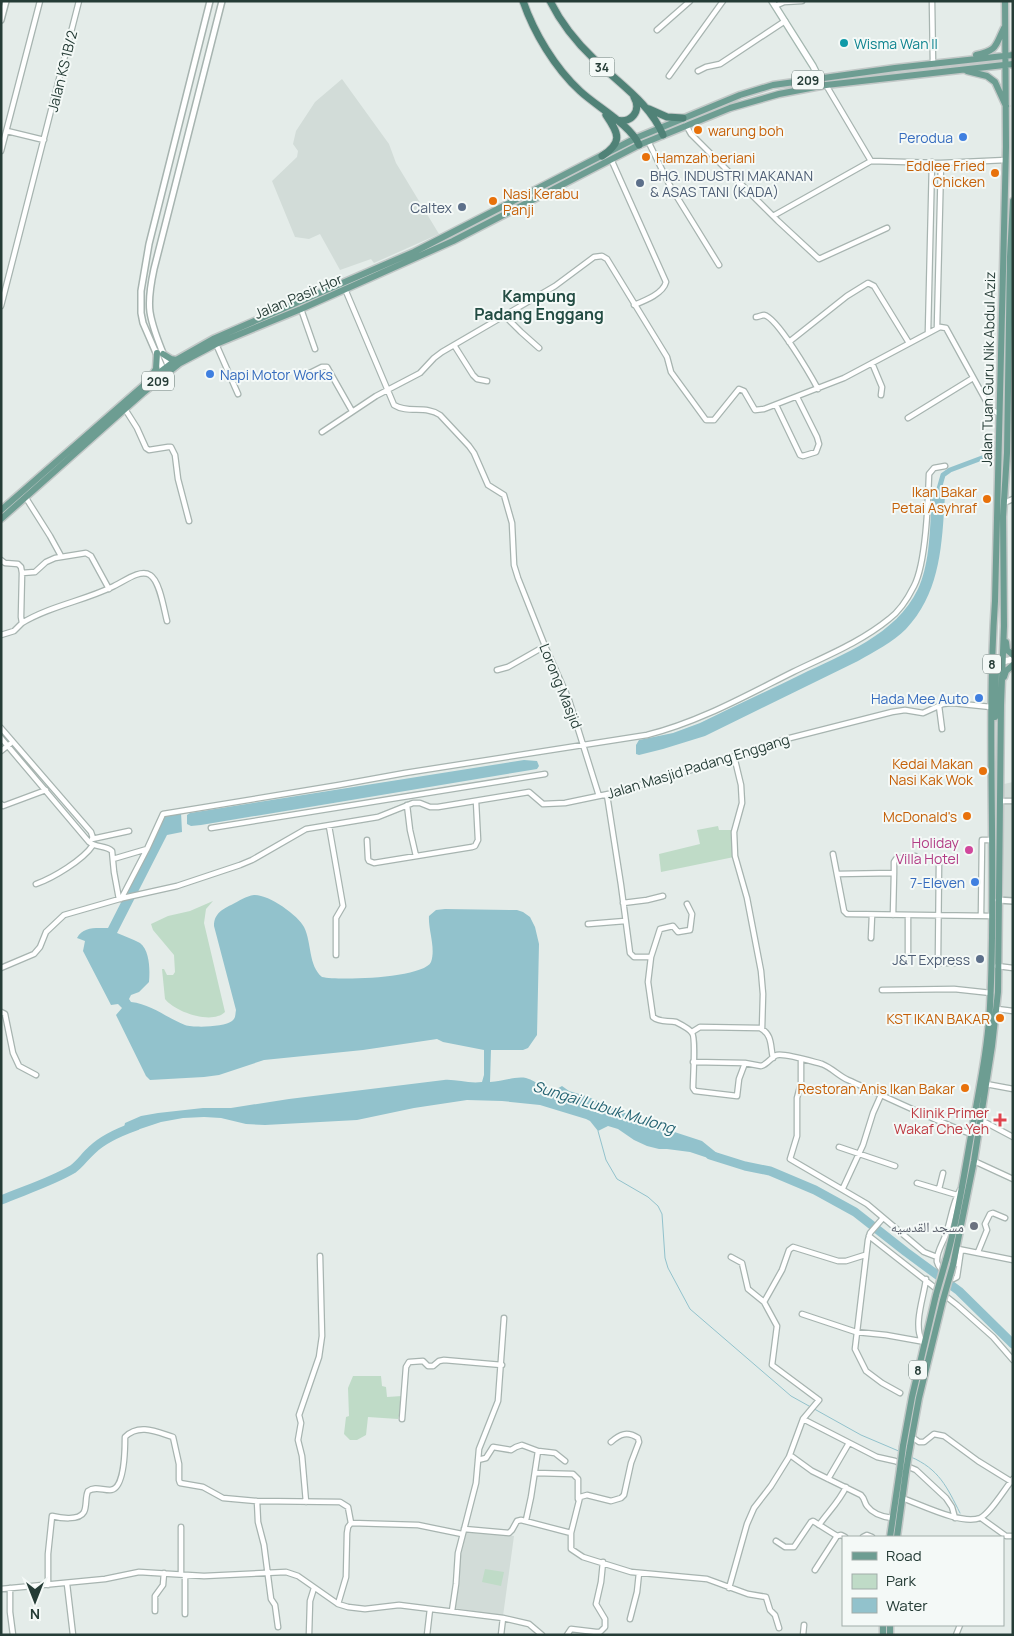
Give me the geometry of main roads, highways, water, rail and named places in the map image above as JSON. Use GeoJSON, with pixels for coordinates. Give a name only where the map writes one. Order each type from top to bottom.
{"type":"FeatureCollection","features":[{"type":"Feature","properties":{"kind":"highway","name":"34"},"geometry":{"type":"LineString","coordinates":[[523,1],[537,32],[559,66],[580,90],[638,141]]}},
{"type":"Feature","properties":{"kind":"highway","name":"34"},"geometry":{"type":"LineString","coordinates":[[550,1],[564,26],[578,43],[635,97],[652,115],[662,131]]}},
{"type":"Feature","properties":{"kind":"highway"},"geometry":{"type":"LineString","coordinates":[[614,119],[624,121],[634,116],[637,105],[635,97]]}},
{"type":"Feature","properties":{"kind":"highway"},"geometry":{"type":"LineString","coordinates":[[635,97],[648,108],[663,116],[684,122]]}},
{"type":"Feature","properties":{"kind":"highway"},"geometry":{"type":"LineString","coordinates":[[602,109],[615,128],[616,139],[612,149],[602,156]]}},
{"type":"Feature","properties":{"kind":"main road","name":"Jalan Tuan Guru Nik Abdul Aziz"},"geometry":{"type":"LineString","coordinates":[[890,1536],[907,1446],[912,1397],[924,1341],[953,1233],[962,1186],[986,1045],[990,993],[992,916],[992,648],[995,601],[1009,64],[1005,1]]}},
{"type":"Feature","properties":{"kind":"main road"},"geometry":{"type":"LineString","coordinates":[[774,4],[819,78]]}},
{"type":"Feature","properties":{"kind":"main road"},"geometry":{"type":"LineString","coordinates":[[964,60],[991,51],[997,45],[1006,24]]}},
{"type":"Feature","properties":{"kind":"main road","name":"209"},"geometry":{"type":"LineString","coordinates":[[638,141],[734,98],[762,88],[819,78],[1009,55]]}},
{"type":"Feature","properties":{"kind":"main road","name":"209"},"geometry":{"type":"LineString","coordinates":[[684,122],[754,100],[826,85],[1009,64]]}},
{"type":"Feature","properties":{"kind":"main road"},"geometry":{"type":"LineString","coordinates":[[963,70],[987,76],[995,82],[1007,107]]}},
{"type":"Feature","properties":{"kind":"main road","name":"209"},"geometry":{"type":"LineString","coordinates":[[638,141],[648,141],[662,131]]}},
{"type":"Feature","properties":{"kind":"main road","name":"Jalan Pasir Hor"},"geometry":{"type":"LineString","coordinates":[[1,510],[165,367],[176,360],[213,339],[423,248],[602,156],[638,141]]}},
{"type":"Feature","properties":{"kind":"main road","name":"Jalan Pasir Hor"},"geometry":{"type":"LineString","coordinates":[[1,519],[125,409],[180,364],[216,344],[301,309],[452,241],[611,159],[638,141]]}},
{"type":"Feature","properties":{"kind":"main road","name":"Jalan Tuan Guru Nik Abdul Aziz"},"geometry":{"type":"LineString","coordinates":[[907,1446],[912,1437],[919,1398],[943,1300],[959,1249],[981,1120],[997,1009],[1001,705],[1004,626],[1004,503],[1007,453],[1013,201]]}},
{"type":"Feature","properties":{"kind":"main road"},"geometry":{"type":"LineString","coordinates":[[151,379],[160,353],[176,360]]}},
{"type":"Feature","properties":{"kind":"main road"},"geometry":{"type":"LineString","coordinates":[[995,601],[996,655],[1002,662],[1013,662]]}},
{"type":"Feature","properties":{"kind":"main road"},"geometry":{"type":"LineString","coordinates":[[1004,626],[1006,646],[1013,655]]}},
{"type":"Feature","properties":{"kind":"main road"},"geometry":{"type":"LineString","coordinates":[[992,750],[996,672],[1002,662]]}},
{"type":"Feature","properties":{"kind":"main road"},"geometry":{"type":"LineString","coordinates":[[1001,705],[1006,671],[1013,662]]}},
{"type":"Feature","properties":{"kind":"main road","name":"Jalan Tuan Guru Nik Abdul Aziz"},"geometry":{"type":"LineString","coordinates":[[897,1536],[903,1470]]}},
{"type":"Feature","properties":{"kind":"water"},"geometry":{"type":"Polygon","coordinates":[[[943,490],[945,495],[943,531],[938,566],[933,583],[918,615],[901,634],[858,661],[705,736],[663,749],[639,755],[636,754],[636,745],[639,740],[673,733],[700,723],[850,651],[882,631],[896,619],[908,605],[918,589],[922,578],[928,554],[932,491],[943,490]]]}},
{"type":"Feature","properties":{"kind":"water"},"geometry":{"type":"Polygon","coordinates":[[[524,760],[537,761],[539,766],[537,769],[201,825],[191,826],[187,824],[187,815],[190,813],[524,760]]]}},
{"type":"Feature","properties":{"kind":"water"},"geometry":{"type":"Polygon","coordinates":[[[181,812],[182,832],[167,835],[117,933],[140,943],[146,951],[149,961],[149,982],[139,992],[131,995],[129,999],[131,1002],[145,1005],[189,1026],[216,1026],[233,1020],[236,1010],[214,922],[217,915],[223,910],[254,895],[267,898],[282,906],[301,922],[306,933],[314,966],[322,977],[345,979],[398,975],[425,967],[431,962],[432,957],[429,916],[436,910],[517,910],[530,917],[535,927],[539,944],[537,1035],[528,1048],[523,1050],[491,1050],[490,1082],[512,1078],[526,1078],[547,1090],[562,1086],[569,1091],[586,1096],[656,1126],[702,1141],[718,1154],[720,1159],[714,1160],[690,1152],[647,1146],[618,1129],[608,1126],[598,1131],[586,1119],[540,1105],[502,1101],[467,1100],[414,1108],[357,1120],[265,1125],[246,1124],[221,1118],[183,1118],[127,1131],[124,1128],[125,1123],[141,1116],[158,1113],[203,1108],[231,1108],[444,1080],[482,1082],[484,1075],[484,1050],[443,1042],[437,1039],[363,1050],[264,1060],[219,1075],[150,1080],[146,1076],[116,1015],[122,1008],[118,1004],[111,1005],[83,951],[85,941],[77,938],[83,931],[95,928],[108,928],[166,814],[181,812]]]}},
{"type":"Feature","properties":{"kind":"waterway"},"geometry":{"type":"LineString","coordinates":[[939,489],[943,475],[950,470],[990,455]]}},
{"type":"Feature","properties":{"kind":"waterway","name":"Sungai Lubuk Mulong"},"geometry":{"type":"LineString","coordinates":[[1,1200],[65,1174],[76,1167],[96,1146],[136,1126]]}},
{"type":"Feature","properties":{"kind":"waterway"},"geometry":{"type":"LineString","coordinates":[[598,1131],[606,1160],[617,1179],[648,1197],[658,1206],[662,1214],[665,1258],[668,1268],[690,1309],[791,1396],[861,1435],[901,1452]]}},
{"type":"Feature","properties":{"kind":"waterway","name":"Sungai Lubuk Mulong"},"geometry":{"type":"LineString","coordinates":[[710,1155],[745,1166],[770,1171],[815,1190],[855,1212],[959,1291],[1013,1344]]}},
{"type":"Feature","properties":{"kind":"waterway"},"geometry":{"type":"LineString","coordinates":[[911,1457],[929,1467],[935,1473],[946,1487],[960,1513]]}},
{"type":"Feature","properties":{"kind":"place","name":"Wisma Wan II"},"geometry":{"type":"Point","coordinates":[844,43]}},
{"type":"Feature","properties":{"kind":"place","name":"warung boh"},"geometry":{"type":"Point","coordinates":[698,130]}},
{"type":"Feature","properties":{"kind":"place","name":"Perodua"},"geometry":{"type":"Point","coordinates":[963,137]}},
{"type":"Feature","properties":{"kind":"place","name":"Hamzah beriani"},"geometry":{"type":"Point","coordinates":[646,157]}},
{"type":"Feature","properties":{"kind":"place","name":"Eddlee Fried Chicken"},"geometry":{"type":"Point","coordinates":[995,173]}},
{"type":"Feature","properties":{"kind":"place","name":"BHG. INDUSTRI MAKANAN & ASAS TANI (KADA)"},"geometry":{"type":"Point","coordinates":[640,183]}},
{"type":"Feature","properties":{"kind":"place","name":"Nasi Kerabu Panji"},"geometry":{"type":"Point","coordinates":[493,201]}},
{"type":"Feature","properties":{"kind":"place","name":"Caltex"},"geometry":{"type":"Point","coordinates":[462,207]}},
{"type":"Feature","properties":{"kind":"place","name":"Napi Motor Works"},"geometry":{"type":"Point","coordinates":[210,374]}},
{"type":"Feature","properties":{"kind":"place","name":"Ikan Bakar Petai Asyhraf"},"geometry":{"type":"Point","coordinates":[987,499]}},
{"type":"Feature","properties":{"kind":"place","name":"Hada Mee Auto"},"geometry":{"type":"Point","coordinates":[979,698]}},
{"type":"Feature","properties":{"kind":"place","name":"Kedai Makan Nasi Kak Wok"},"geometry":{"type":"Point","coordinates":[983,771]}},
{"type":"Feature","properties":{"kind":"place","name":"McDonald's"},"geometry":{"type":"Point","coordinates":[967,816]}},
{"type":"Feature","properties":{"kind":"place","name":"Holiday Villa Hotel"},"geometry":{"type":"Point","coordinates":[969,850]}},
{"type":"Feature","properties":{"kind":"place","name":"7-Eleven"},"geometry":{"type":"Point","coordinates":[975,882]}},
{"type":"Feature","properties":{"kind":"place","name":"J&T Express"},"geometry":{"type":"Point","coordinates":[980,959]}},
{"type":"Feature","properties":{"kind":"place","name":"KST IKAN BAKAR"},"geometry":{"type":"Point","coordinates":[1000,1018]}},
{"type":"Feature","properties":{"kind":"place","name":"Restoran Anis Ikan Bakar"},"geometry":{"type":"Point","coordinates":[965,1088]}},
{"type":"Feature","properties":{"kind":"place","name":"Klinik Primer Wakaf Che Yeh"},"geometry":{"type":"Point","coordinates":[1000,1120]}},
{"type":"Feature","properties":{"kind":"place","name":"مسجد القدسيه"},"geometry":{"type":"Point","coordinates":[974,1226]}},
{"type":"Feature","properties":{"kind":"district","name":"Kampung Padang Enggang"},"geometry":{"type":"Point","coordinates":[539,305]}}]}
